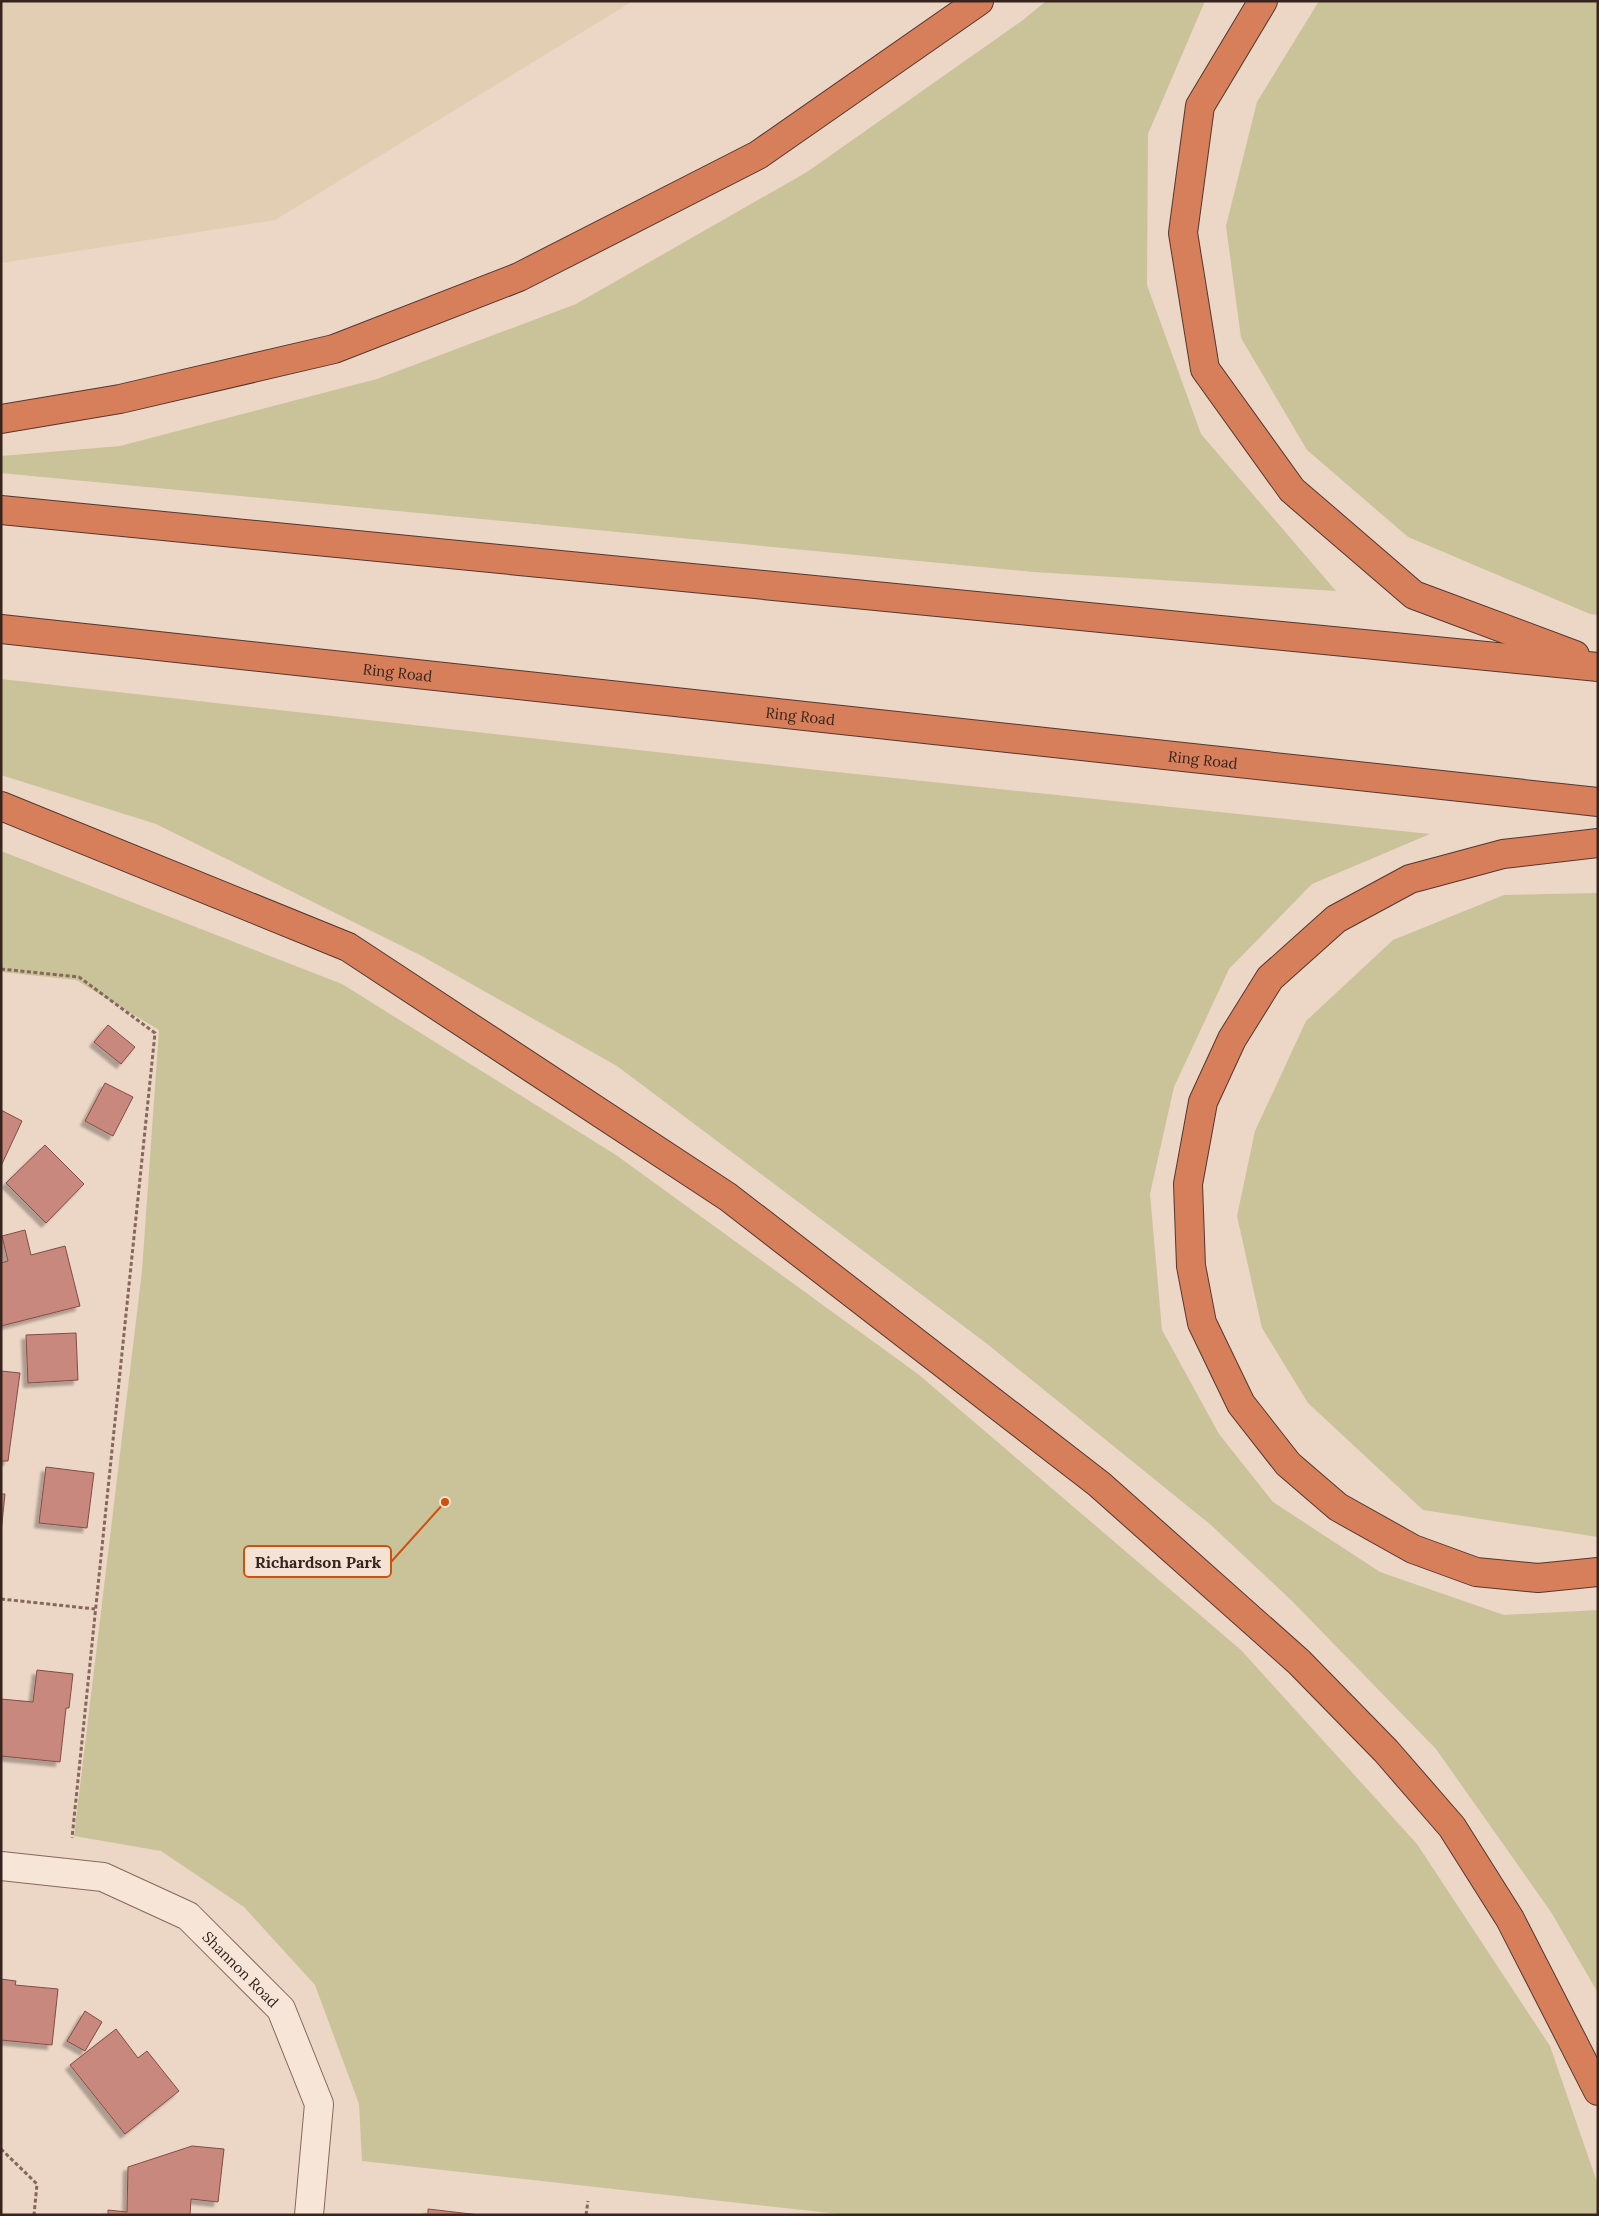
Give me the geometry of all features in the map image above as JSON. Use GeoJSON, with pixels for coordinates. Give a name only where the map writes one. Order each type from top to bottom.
{"type":"FeatureCollection","features":[{"type":"Feature","properties":{"kind":"highway"},"geometry":{"type":"LineString","coordinates":[[1,419],[120,399],[334,349],[519,277],[758,155],[979,1]]}},
{"type":"Feature","properties":{"kind":"highway"},"geometry":{"type":"LineString","coordinates":[[1263,1],[1200,106],[1183,233],[1205,369],[1292,490],[1414,595],[1598,663]]}},
{"type":"Feature","properties":{"kind":"highway"},"geometry":{"type":"LineString","coordinates":[[1,510],[1598,667]]}},
{"type":"Feature","properties":{"kind":"highway","name":"Ring Road"},"geometry":{"type":"LineString","coordinates":[[1,629],[1598,802]]}},
{"type":"Feature","properties":{"kind":"highway"},"geometry":{"type":"LineString","coordinates":[[1,806],[348,947],[728,1197],[1099,1484],[1299,1662],[1386,1751],[1452,1827],[1510,1919],[1598,2091]]}},
{"type":"Feature","properties":{"kind":"highway"},"geometry":{"type":"LineString","coordinates":[[1598,843],[1503,854],[1410,879],[1336,919],[1270,978],[1232,1038],[1203,1102],[1188,1184],[1191,1266],[1202,1323],[1241,1404],[1288,1464],[1338,1506],[1413,1549],[1467,1569],[1476,1572],[1538,1578],[1598,1572]]}},
{"type":"Feature","properties":{"kind":"street","name":"Shannon Road"},"geometry":{"type":"LineString","coordinates":[[1,1866],[102,1877],[188,1916],[281,2009],[319,2104],[309,2215]]}},
{"type":"Feature","properties":{"kind":"path"},"geometry":{"type":"LineString","coordinates":[[1,969],[79,977],[155,1033],[69,1873]]}},
{"type":"Feature","properties":{"kind":"path"},"geometry":{"type":"LineString","coordinates":[[1,1599],[95,1609]]}},
{"type":"Feature","properties":{"kind":"path"},"geometry":{"type":"LineString","coordinates":[[1,2149],[37,2184],[34,2215]]}},
{"type":"Feature","properties":{"kind":"path"},"geometry":{"type":"LineString","coordinates":[[586,2215],[588,2201]]}},
{"type":"Feature","properties":{"kind":"shaded area"},"geometry":{"type":"Polygon","coordinates":[[[1,1],[633,1],[275,220],[1,263],[1,1]]]}},
{"type":"Feature","properties":{"kind":"shaded area"},"geometry":{"type":"Polygon","coordinates":[[[1046,1],[1205,1],[1148,134],[1147,285],[1201,434],[1336,591],[1034,572],[1,473],[1,456],[120,446],[377,379],[576,304],[807,172],[1023,20],[1046,1]]]}},
{"type":"Feature","properties":{"kind":"shaded area"},"geometry":{"type":"Polygon","coordinates":[[[1319,1],[1598,1],[1598,615],[1590,614],[1408,537],[1307,450],[1241,338],[1226,226],[1257,102],[1319,1]]]}},
{"type":"Feature","properties":{"kind":"shaded area"},"geometry":{"type":"Polygon","coordinates":[[[1,679],[808,769],[1430,834],[1312,884],[1229,969],[1174,1087],[1150,1194],[1162,1330],[1219,1434],[1273,1502],[1380,1572],[1504,1615],[1598,1610],[1598,1993],[1551,1912],[1436,1749],[1292,1601],[1211,1525],[986,1343],[617,1066],[420,955],[156,824],[1,775],[1,679]]]}},
{"type":"Feature","properties":{"kind":"shaded area"},"geometry":{"type":"Polygon","coordinates":[[[1,851],[342,984],[616,1155],[918,1374],[1241,1650],[1417,1844],[1550,2046],[1598,2185],[1598,2215],[848,2215],[362,2161],[359,2104],[315,1985],[244,1907],[161,1851],[74,1836],[142,1271],[159,1030],[76,980],[1,972],[1,851]]]}},
{"type":"Feature","properties":{"kind":"shaded area"},"geometry":{"type":"Polygon","coordinates":[[[1598,893],[1598,1537],[1423,1510],[1308,1403],[1262,1328],[1237,1216],[1255,1131],[1306,1021],[1393,940],[1504,895],[1598,893]]]}},
{"type":"Feature","properties":{"kind":"building"},"geometry":{"type":"Polygon","coordinates":[[[108,1025],[135,1047],[121,1064],[94,1042],[108,1025]]]}},
{"type":"Feature","properties":{"kind":"building"},"geometry":{"type":"Polygon","coordinates":[[[105,1083],[133,1097],[113,1136],[85,1121],[105,1083]]]}},
{"type":"Feature","properties":{"kind":"building"},"geometry":{"type":"Polygon","coordinates":[[[1,1110],[22,1121],[1,1166],[1,1110]]]}},
{"type":"Feature","properties":{"kind":"building"},"geometry":{"type":"Polygon","coordinates":[[[45,1145],[84,1184],[46,1223],[6,1183],[45,1145]]]}},
{"type":"Feature","properties":{"kind":"building"},"geometry":{"type":"Polygon","coordinates":[[[25,1230],[31,1255],[65,1246],[80,1306],[1,1326],[1,1263],[8,1261],[2,1236],[25,1230]]]}},
{"type":"Feature","properties":{"kind":"building"},"geometry":{"type":"Polygon","coordinates":[[[76,1333],[78,1380],[28,1383],[26,1335],[76,1333]]]}},
{"type":"Feature","properties":{"kind":"building"},"geometry":{"type":"Polygon","coordinates":[[[1,1371],[20,1373],[8,1461],[1,1461],[1,1371]]]}},
{"type":"Feature","properties":{"kind":"building"},"geometry":{"type":"Polygon","coordinates":[[[46,1467],[94,1473],[87,1528],[39,1523],[46,1467]]]}},
{"type":"Feature","properties":{"kind":"building"},"geometry":{"type":"Polygon","coordinates":[[[1,1494],[5,1494],[1,1533],[1,1494]]]}},
{"type":"Feature","properties":{"kind":"building"},"geometry":{"type":"Polygon","coordinates":[[[37,1670],[73,1674],[69,1708],[66,1708],[60,1762],[1,1756],[1,1699],[33,1702],[37,1670]]]}},
{"type":"Feature","properties":{"kind":"building"},"geometry":{"type":"Polygon","coordinates":[[[1,1979],[16,1981],[15,1985],[58,1989],[52,2045],[1,2040],[1,1979]]]}},
{"type":"Feature","properties":{"kind":"building"},"geometry":{"type":"Polygon","coordinates":[[[85,2011],[102,2022],[85,2051],[67,2041],[85,2011]]]}},
{"type":"Feature","properties":{"kind":"building"},"geometry":{"type":"Polygon","coordinates":[[[116,2029],[138,2058],[147,2051],[179,2091],[125,2134],[70,2065],[116,2029]]]}},
{"type":"Feature","properties":{"kind":"building"},"geometry":{"type":"Polygon","coordinates":[[[192,2146],[224,2149],[218,2202],[191,2199],[190,2215],[108,2215],[108,2210],[127,2212],[128,2167],[192,2146]]]}},
{"type":"Feature","properties":{"kind":"building"},"geometry":{"type":"Polygon","coordinates":[[[428,2209],[480,2215],[428,2215],[428,2209]]]}},
{"type":"Feature","properties":{"kind":"place","name":"Richardson Park"},"geometry":{"type":"Point","coordinates":[445,1502]}}]}
